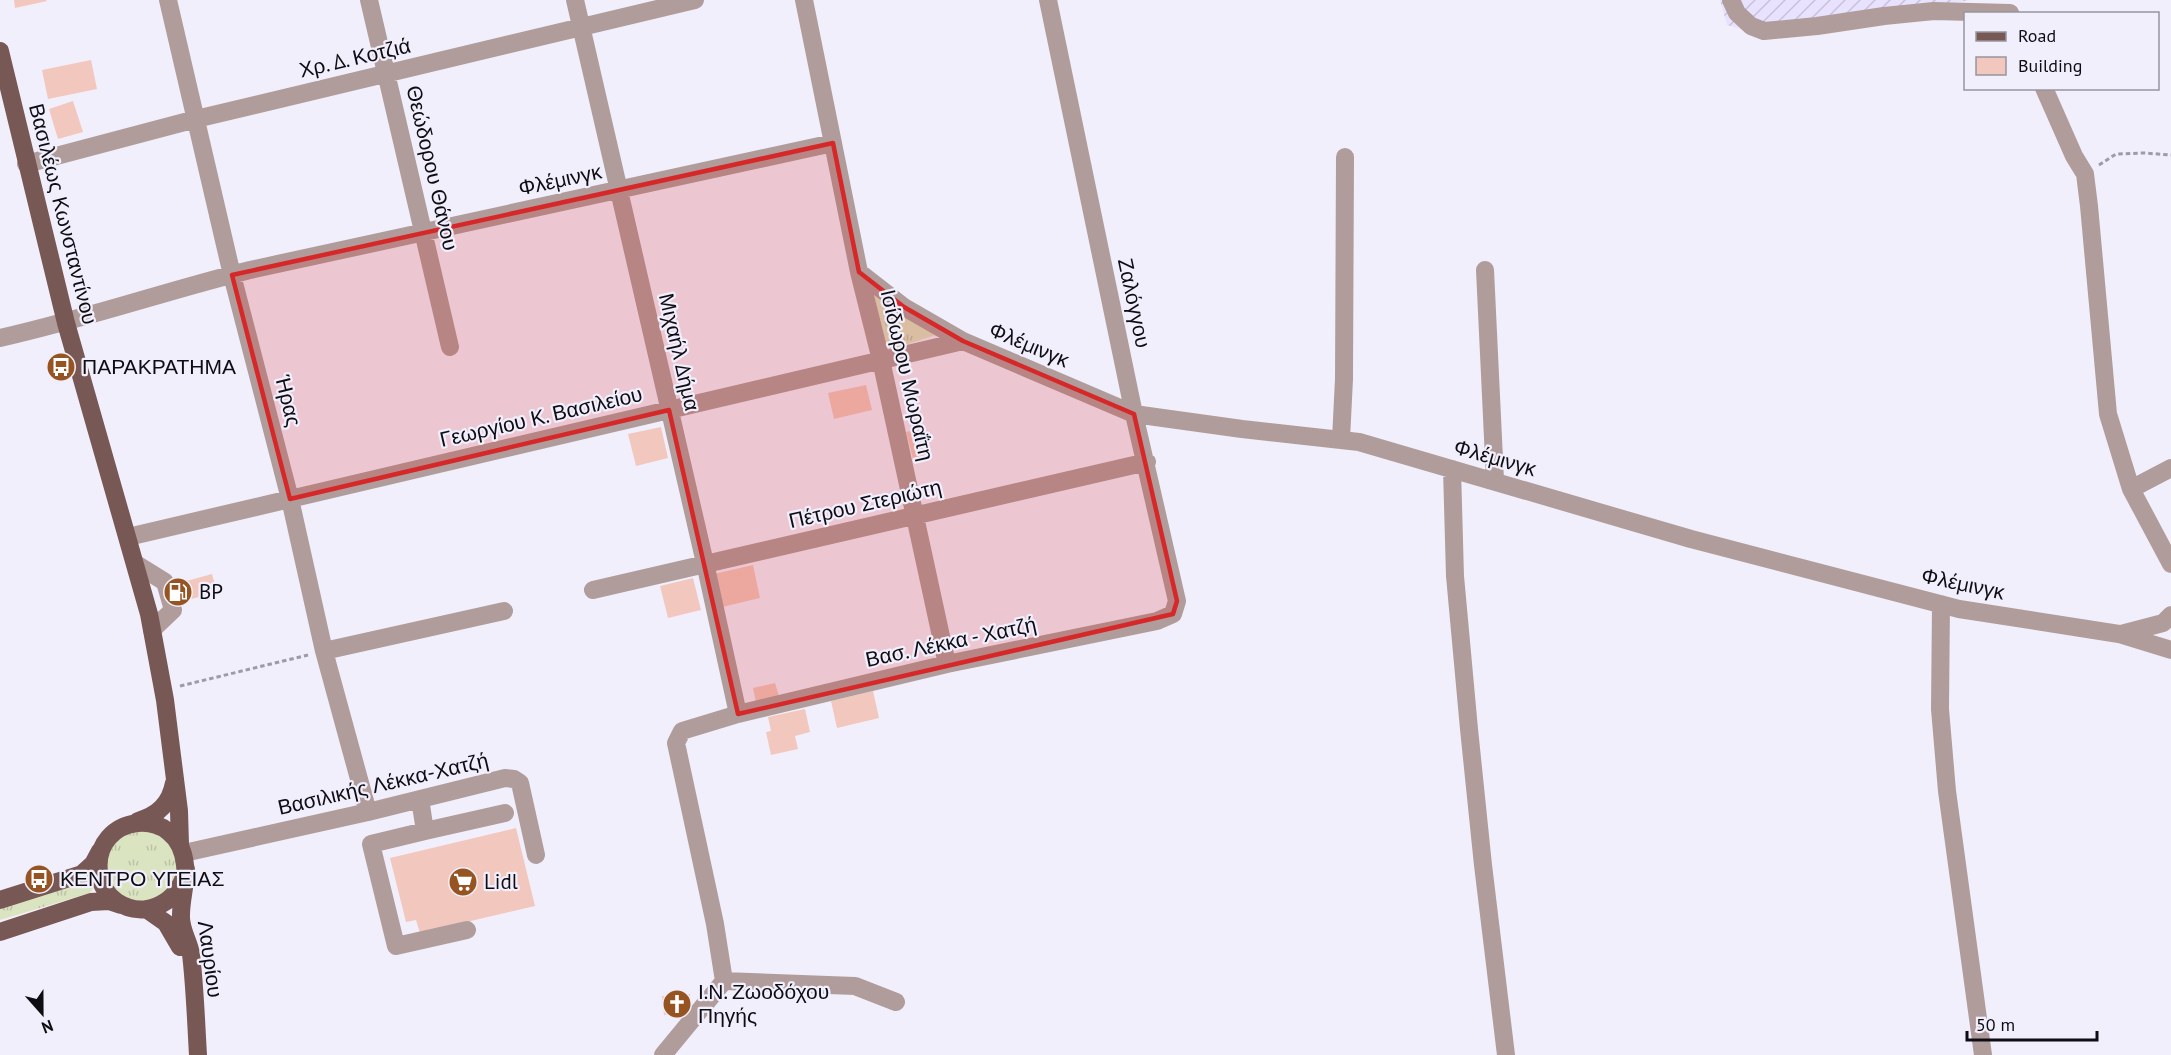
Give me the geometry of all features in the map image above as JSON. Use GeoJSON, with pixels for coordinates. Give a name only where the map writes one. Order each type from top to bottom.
{"type":"FeatureCollection","features":[{"type":"Feature","properties":{"kind":"main road","name":"Βασιλέως Κωνσταντίνου"},"geometry":{"type":"LineString","coordinates":[[0,51],[66,323],[136,564],[152,630],[163,690],[183,855]]}},
{"type":"Feature","properties":{"kind":"main road"},"geometry":{"type":"LineString","coordinates":[[0,900],[82,874],[93,864],[116,831],[147,819],[163,808],[172,792],[175,778]]}},
{"type":"Feature","properties":{"kind":"main road"},"geometry":{"type":"LineString","coordinates":[[0,932],[91,902],[109,901],[146,909],[160,906],[171,899],[183,882],[183,855],[174,836],[158,825],[139,822],[130,824]]}},
{"type":"Feature","properties":{"kind":"main road"},"geometry":{"type":"LineString","coordinates":[[102,849],[98,864],[100,879],[112,898],[125,906]]}},
{"type":"Feature","properties":{"kind":"main road","name":"Λαυρίου"},"geometry":{"type":"LineString","coordinates":[[183,855],[181,915],[189,945],[198,1055]]}},
{"type":"Feature","properties":{"kind":"main road"},"geometry":{"type":"LineString","coordinates":[[146,909],[172,930],[192,971]]}},
{"type":"Feature","properties":{"kind":"street","name":"Ήρας"},"geometry":{"type":"LineString","coordinates":[[168,0],[232,275],[290,499],[324,651],[368,812]]}},
{"type":"Feature","properties":{"kind":"street","name":"Θεώδορου Θάνου"},"geometry":{"type":"LineString","coordinates":[[369,0],[450,347]]}},
{"type":"Feature","properties":{"kind":"street","name":"Μιχαήλ Δήμα"},"geometry":{"type":"LineString","coordinates":[[575,0],[738,714]]}},
{"type":"Feature","properties":{"kind":"street","name":"Χρ. Δ. Κοτζιά"},"geometry":{"type":"LineString","coordinates":[[26,164],[196,119],[695,0]]}},
{"type":"Feature","properties":{"kind":"street"},"geometry":{"type":"LineString","coordinates":[[804,0],[859,272]]}},
{"type":"Feature","properties":{"kind":"street","name":"Ζαλόγγου"},"geometry":{"type":"LineString","coordinates":[[1048,0],[1134,414],[1177,601],[1173,614]]}},
{"type":"Feature","properties":{"kind":"street"},"geometry":{"type":"LineString","coordinates":[[1731,0],[1737,14],[1750,26],[1764,31],[1817,26],[1895,7],[1972,12]]}},
{"type":"Feature","properties":{"kind":"street"},"geometry":{"type":"LineString","coordinates":[[2045,90],[2074,156],[2085,174],[2108,414],[2131,489],[2171,564]]}},
{"type":"Feature","properties":{"kind":"street","name":"Φλέμινγκ"},"geometry":{"type":"LineString","coordinates":[[0,338],[66,323],[232,275],[833,143]]}},
{"type":"Feature","properties":{"kind":"street"},"geometry":{"type":"LineString","coordinates":[[1341,439],[1344,379],[1345,157]]}},
{"type":"Feature","properties":{"kind":"street"},"geometry":{"type":"LineString","coordinates":[[1485,270],[1495,480]]}},
{"type":"Feature","properties":{"kind":"street","name":"Φλέμινγκ"},"geometry":{"type":"LineString","coordinates":[[859,272],[904,307],[963,341],[1134,414],[1242,429],[1341,439],[1394,451],[1691,539],[1941,604],[1971,611],[2120,634],[2164,647]]}},
{"type":"Feature","properties":{"kind":"street","name":"Ισίδωρου Μωραΐτη"},"geometry":{"type":"LineString","coordinates":[[859,272],[882,360],[947,664]]}},
{"type":"Feature","properties":{"kind":"street","name":"Γεωργίου Κ. Βασιλείου"},"geometry":{"type":"LineString","coordinates":[[128,537],[963,341]]}},
{"type":"Feature","properties":{"kind":"street","name":"Πέτρου Στεριώτη"},"geometry":{"type":"LineString","coordinates":[[593,590],[1146,462]]}},
{"type":"Feature","properties":{"kind":"street"},"geometry":{"type":"LineString","coordinates":[[2131,489],[2171,468]]}},
{"type":"Feature","properties":{"kind":"street"},"geometry":{"type":"LineString","coordinates":[[1452,469],[1455,576],[1469,729],[1506,1055]]}},
{"type":"Feature","properties":{"kind":"street"},"geometry":{"type":"LineString","coordinates":[[1941,604],[1940,709],[1945,767],[1983,1055]]}},
{"type":"Feature","properties":{"kind":"street"},"geometry":{"type":"LineString","coordinates":[[324,651],[504,611]]}},
{"type":"Feature","properties":{"kind":"street","name":"Βασ. Λέκκα - Χατζή"},"geometry":{"type":"LineString","coordinates":[[724,981],[715,924],[676,743],[682,731],[738,714],[947,664],[1157,621],[1173,614]]}},
{"type":"Feature","properties":{"kind":"street"},"geometry":{"type":"LineString","coordinates":[[2120,634],[2163,623],[2171,615]]}},
{"type":"Feature","properties":{"kind":"street","name":"Βασιλικής Λέκκα-Χατζή"},"geometry":{"type":"LineString","coordinates":[[183,855],[505,778],[514,779],[520,783],[536,855]]}},
{"type":"Feature","properties":{"kind":"street"},"geometry":{"type":"LineString","coordinates":[[420,799],[425,831]]}},
{"type":"Feature","properties":{"kind":"street"},"geometry":{"type":"LineString","coordinates":[[467,930],[396,946],[371,844],[505,813]]}},
{"type":"Feature","properties":{"kind":"street"},"geometry":{"type":"LineString","coordinates":[[663,1055],[724,981],[855,986],[896,1002]]}},
{"type":"Feature","properties":{"kind":"path"},"geometry":{"type":"LineString","coordinates":[[2085,174],[2116,154],[2171,155]]}},
{"type":"Feature","properties":{"kind":"path"},"geometry":{"type":"LineString","coordinates":[[163,690],[324,651]]}},
{"type":"Feature","properties":{"kind":"highlighted area"},"geometry":{"type":"Polygon","coordinates":[[[833,143],[859,272],[904,307],[963,341],[1134,414],[1177,601],[1173,614],[738,714],[669,410],[290,499],[232,275],[833,143]]]}},
{"type":"Feature","properties":{"kind":"shaded area"},"geometry":{"type":"Polygon","coordinates":[[[1720,0],[1971,0],[1755,33],[1727,25],[1720,0]]]}},
{"type":"Feature","properties":{"kind":"green space"},"geometry":{"type":"Polygon","coordinates":[[[874,295],[936,335],[892,349],[887,348],[874,295]]]}},
{"type":"Feature","properties":{"kind":"green space"},"geometry":{"type":"Polygon","coordinates":[[[142,831],[155,834],[167,841],[174,853],[177,866],[174,879],[167,891],[155,898],[142,901],[129,898],[117,891],[110,879],[107,866],[110,853],[117,841],[129,834],[142,831]]]}},
{"type":"Feature","properties":{"kind":"green space"},"geometry":{"type":"Polygon","coordinates":[[[91,882],[94,887],[90,893],[0,920],[0,907],[91,882]]]}},
{"type":"Feature","properties":{"kind":"building"},"geometry":{"type":"Polygon","coordinates":[[[14,0],[46,0],[47,1],[15,8],[14,0]]]}},
{"type":"Feature","properties":{"kind":"building"},"geometry":{"type":"Polygon","coordinates":[[[91,60],[97,89],[48,99],[42,70],[91,60]]]}},
{"type":"Feature","properties":{"kind":"building"},"geometry":{"type":"Polygon","coordinates":[[[73,101],[83,132],[58,139],[49,109],[73,101]]]}},
{"type":"Feature","properties":{"kind":"building"},"geometry":{"type":"Polygon","coordinates":[[[866,385],[872,410],[834,419],[828,393],[866,385]]]}},
{"type":"Feature","properties":{"kind":"building"},"geometry":{"type":"Polygon","coordinates":[[[661,427],[668,458],[636,466],[628,434],[661,427]]]}},
{"type":"Feature","properties":{"kind":"building"},"geometry":{"type":"Polygon","coordinates":[[[919,429],[926,460],[914,463],[906,432],[919,429]]]}},
{"type":"Feature","properties":{"kind":"building"},"geometry":{"type":"Polygon","coordinates":[[[753,565],[760,598],[722,607],[714,574],[753,565]]]}},
{"type":"Feature","properties":{"kind":"building"},"geometry":{"type":"Polygon","coordinates":[[[212,574],[217,592],[177,603],[172,585],[212,574]]]}},
{"type":"Feature","properties":{"kind":"building"},"geometry":{"type":"Polygon","coordinates":[[[693,578],[701,610],[668,618],[660,586],[693,578]]]}},
{"type":"Feature","properties":{"kind":"building"},"geometry":{"type":"Polygon","coordinates":[[[775,683],[779,696],[756,702],[753,688],[775,683]]]}},
{"type":"Feature","properties":{"kind":"building"},"geometry":{"type":"Polygon","coordinates":[[[873,691],[879,718],[837,728],[831,701],[873,691]]]}},
{"type":"Feature","properties":{"kind":"building"},"geometry":{"type":"Polygon","coordinates":[[[805,709],[810,732],[795,736],[798,749],[771,755],[766,732],[771,731],[768,717],[805,709]]]}},
{"type":"Feature","properties":{"kind":"building","name":"Lidl"},"geometry":{"type":"Polygon","coordinates":[[[516,828],[535,906],[420,933],[416,920],[406,922],[390,858],[516,828]]]}},
{"type":"Feature","properties":{"kind":"building","name":"Ι.Ν. Ζωοδόχου Πηγής"},"geometry":{"type":"Polygon","coordinates":[[[690,994],[691,1012],[664,1015],[662,996],[690,994]]]}},
{"type":"Feature","properties":{"kind":"place","name":"ΠΑΡΑΚΡΑΤΗΜΑ"},"geometry":{"type":"Point","coordinates":[61,367]}},
{"type":"Feature","properties":{"kind":"place","name":"BP"},"geometry":{"type":"Point","coordinates":[178,592]}},
{"type":"Feature","properties":{"kind":"place","name":"ΚΕΝΤΡΟ ΥΓΕΙΑΣ"},"geometry":{"type":"Point","coordinates":[39,879]}},
{"type":"Feature","properties":{"kind":"place","name":"Lidl"},"geometry":{"type":"Point","coordinates":[463,882]}},
{"type":"Feature","properties":{"kind":"place","name":"Ι.Ν. Ζωοδόχου Πηγής"},"geometry":{"type":"Point","coordinates":[677,1004]}}]}
